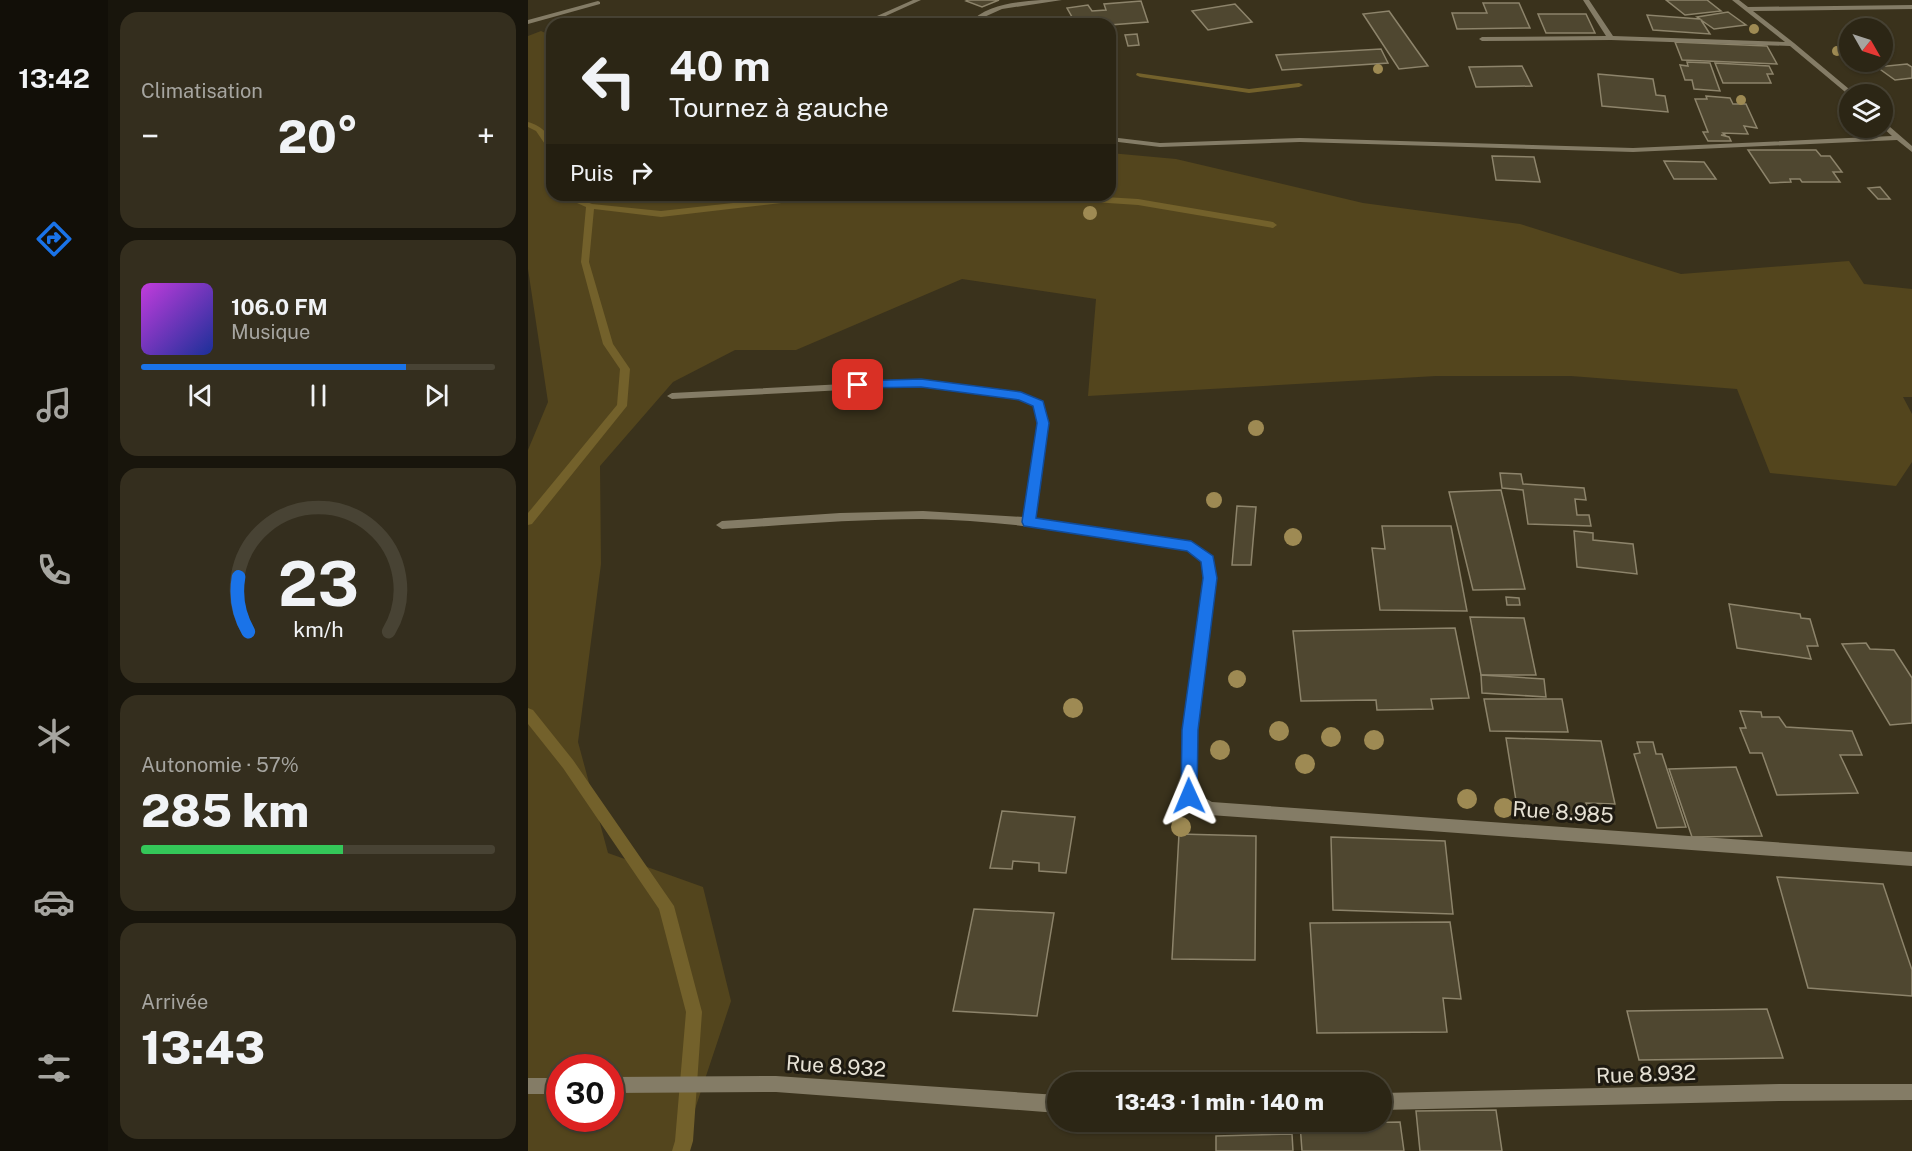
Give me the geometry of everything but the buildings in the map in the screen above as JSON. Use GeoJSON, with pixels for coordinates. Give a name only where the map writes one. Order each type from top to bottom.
{"type":"FeatureCollection","features":[{"type":"Feature","properties":{"kind":"street"},"geometry":{"type":"LineString","coordinates":[[876,18],[918,0]]}},
{"type":"Feature","properties":{"kind":"street"},"geometry":{"type":"LineString","coordinates":[[979,18],[987,12],[1002,8],[1059,0]]}},
{"type":"Feature","properties":{"kind":"street"},"geometry":{"type":"LineString","coordinates":[[1586,0],[1611,38]]}},
{"type":"Feature","properties":{"kind":"street"},"geometry":{"type":"LineString","coordinates":[[1735,0],[1839,84]]}},
{"type":"Feature","properties":{"kind":"street"},"geometry":{"type":"LineString","coordinates":[[528,22],[598,3]]}},
{"type":"Feature","properties":{"kind":"street"},"geometry":{"type":"LineString","coordinates":[[1746,9],[1912,7]]}},
{"type":"Feature","properties":{"kind":"street"},"geometry":{"type":"LineString","coordinates":[[1482,39],[1611,38],[1792,44]]}},
{"type":"Feature","properties":{"kind":"street"},"geometry":{"type":"LineString","coordinates":[[1893,132],[1912,150]]}},
{"type":"Feature","properties":{"kind":"street"},"geometry":{"type":"LineString","coordinates":[[1116,140],[1160,145],[1300,140],[1633,150],[1900,138]]}},
{"type":"Feature","properties":{"kind":"street"},"geometry":{"type":"LineString","coordinates":[[672,396],[921,383],[1021,396],[1039,404],[1043,423],[1029,522],[923,515],[840,517],[722,525]]}},
{"type":"Feature","properties":{"kind":"street","name":"Rue 8.985"},"geometry":{"type":"LineString","coordinates":[[1029,522],[1191,546],[1208,560],[1210,578],[1190,730],[1188,775],[1189,796],[1210,808],[1912,859]]}},
{"type":"Feature","properties":{"kind":"street","name":"Rue 8.932"},"geometry":{"type":"LineString","coordinates":[[624,1085],[776,1084],[1047,1103]]}},
{"type":"Feature","properties":{"kind":"street"},"geometry":{"type":"LineString","coordinates":[[528,1086],[546,1086]]}},
{"type":"Feature","properties":{"kind":"street","name":"Rue 8.932"},"geometry":{"type":"LineString","coordinates":[[1392,1102],[1544,1100],[1783,1091],[1912,1092]]}},
{"type":"Feature","properties":{"kind":"shaded area"},"geometry":{"type":"Polygon","coordinates":[[[541,31],[546,33],[546,201],[1116,201],[1116,154],[1176,159],[1363,203],[1520,224],[1681,274],[1849,261],[1864,284],[1912,289],[1912,397],[1903,397],[1912,414],[1912,462],[1896,486],[1770,473],[1737,389],[1571,376],[1436,376],[1088,396],[1096,299],[962,279],[796,350],[735,350],[673,382],[600,466],[601,564],[578,742],[608,853],[703,887],[731,1001],[681,1151],[528,1151],[528,450],[548,402],[528,269],[528,36],[541,31]]]}},
{"type":"Feature","properties":{"kind":"waterway"},"geometry":{"type":"LineString","coordinates":[[1140,75],[1249,91],[1299,85]]}},
{"type":"Feature","properties":{"kind":"waterway"},"geometry":{"type":"LineString","coordinates":[[528,124],[539,129],[546,139]]}},
{"type":"Feature","properties":{"kind":"waterway"},"geometry":{"type":"LineString","coordinates":[[578,201],[590,206]]}},
{"type":"Feature","properties":{"kind":"waterway"},"geometry":{"type":"LineString","coordinates":[[590,206],[661,214],[773,201]]}},
{"type":"Feature","properties":{"kind":"waterway"},"geometry":{"type":"LineString","coordinates":[[1116,201],[1138,202],[1273,225]]}},
{"type":"Feature","properties":{"kind":"waterway"},"geometry":{"type":"LineString","coordinates":[[528,521],[622,406],[625,369],[608,344],[585,262],[590,206]]}},
{"type":"Feature","properties":{"kind":"waterway"},"geometry":{"type":"LineString","coordinates":[[528,714],[568,764],[666,906],[694,1012],[684,1141],[681,1151]]}},
{"type":"Feature","properties":{"kind":"route"},"geometry":{"type":"LineString","coordinates":[[858,385],[921,383],[1021,396],[1039,404],[1043,423],[1029,522],[1191,546],[1208,560],[1210,578],[1190,730],[1189,796]]}}]}
